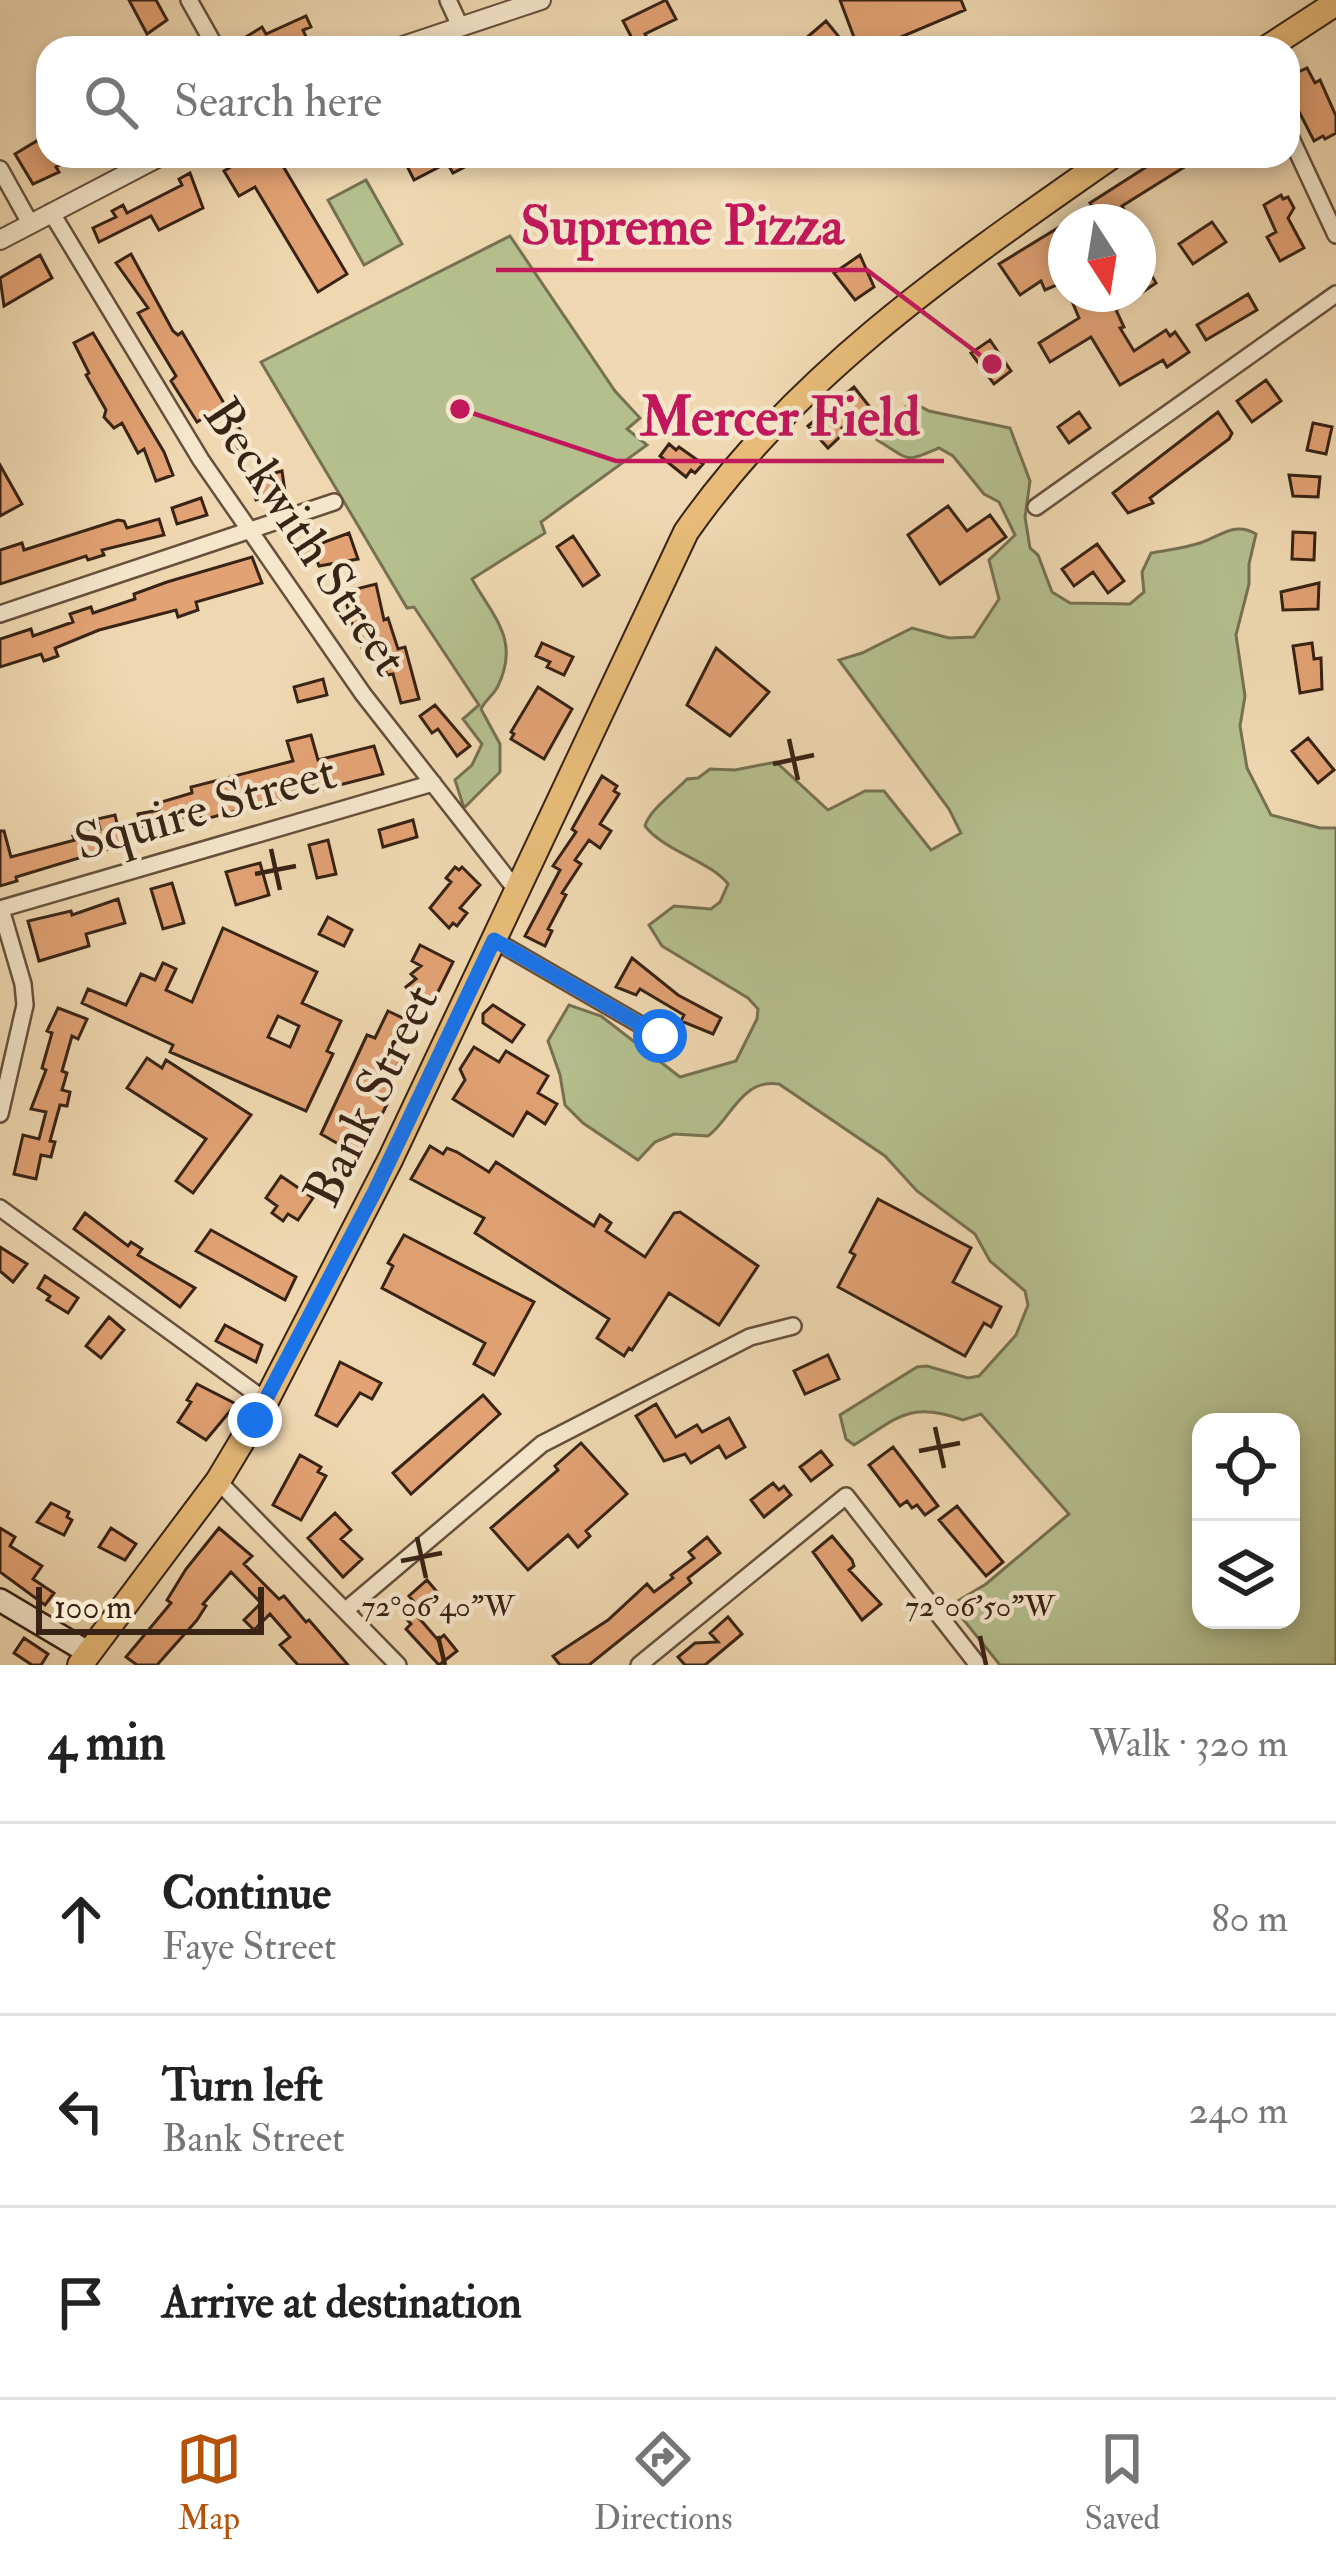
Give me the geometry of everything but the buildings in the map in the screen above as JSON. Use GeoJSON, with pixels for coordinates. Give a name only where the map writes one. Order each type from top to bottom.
{"type":"FeatureCollection","features":[{"type":"Feature","properties":{"kind":"main road"},"geometry":{"type":"LineString","coordinates":[[1285,36],[1336,3]]}},
{"type":"Feature","properties":{"kind":"main road","name":"Bank Street"},"geometry":{"type":"LineString","coordinates":[[84,1659],[218,1481],[266,1401],[375,1191],[686,532],[727,474],[822,376],[970,255],[1095,168]]}},
{"type":"Feature","properties":{"kind":"main road"},"geometry":{"type":"LineString","coordinates":[[0,1600],[84,1659]]}},
{"type":"Feature","properties":{"kind":"street"},"geometry":{"type":"LineString","coordinates":[[189,0],[209,36]]}},
{"type":"Feature","properties":{"kind":"street"},"geometry":{"type":"LineString","coordinates":[[448,0],[460,26]]}},
{"type":"Feature","properties":{"kind":"street"},"geometry":{"type":"LineString","coordinates":[[431,36],[541,0]]}},
{"type":"Feature","properties":{"kind":"street"},"geometry":{"type":"LineString","coordinates":[[1300,158],[1336,235]]}},
{"type":"Feature","properties":{"kind":"street"},"geometry":{"type":"LineString","coordinates":[[0,240],[137,168]]}},
{"type":"Feature","properties":{"kind":"street"},"geometry":{"type":"LineString","coordinates":[[0,169],[30,223]]}},
{"type":"Feature","properties":{"kind":"street","name":"Beckwith Street"},"geometry":{"type":"LineString","coordinates":[[51,212],[201,460],[363,694],[517,891]]}},
{"type":"Feature","properties":{"kind":"street"},"geometry":{"type":"LineString","coordinates":[[1036,507],[1336,294]]}},
{"type":"Feature","properties":{"kind":"street"},"geometry":{"type":"LineString","coordinates":[[0,614],[334,502]]}},
{"type":"Feature","properties":{"kind":"street","name":"Squire Street"},"geometry":{"type":"LineString","coordinates":[[0,909],[433,783]]}},
{"type":"Feature","properties":{"kind":"street"},"geometry":{"type":"LineString","coordinates":[[0,909],[25,1005],[0,1114]]}},
{"type":"Feature","properties":{"kind":"street"},"geometry":{"type":"LineString","coordinates":[[494,940],[660,1036]]}},
{"type":"Feature","properties":{"kind":"street"},"geometry":{"type":"LineString","coordinates":[[0,1208],[266,1401]]}},
{"type":"Feature","properties":{"kind":"street"},"geometry":{"type":"LineString","coordinates":[[346,1610],[542,1444],[750,1337],[793,1326]]}},
{"type":"Feature","properties":{"kind":"street"},"geometry":{"type":"LineString","coordinates":[[218,1481],[398,1665]]}},
{"type":"Feature","properties":{"kind":"street"},"geometry":{"type":"LineString","coordinates":[[639,1665],[846,1496],[977,1665]]}},
{"type":"Feature","properties":{"kind":"green space"},"geometry":{"type":"Polygon","coordinates":[[[366,180],[402,244],[364,265],[328,200],[366,180]]]}},
{"type":"Feature","properties":{"kind":"green space"},"geometry":{"type":"Polygon","coordinates":[[[510,236],[615,391],[640,418],[627,429],[647,445],[541,522],[545,533],[472,579],[502,630],[506,655],[498,686],[481,709],[500,744],[500,772],[464,808],[455,780],[472,765],[482,744],[463,719],[479,705],[414,607],[407,608],[261,362],[510,236]]]}},
{"type":"Feature","properties":{"kind":"green space"},"geometry":{"type":"Polygon","coordinates":[[[912,402],[929,411],[1010,428],[1030,481],[1025,517],[1030,548],[1038,555],[1052,592],[1070,603],[1130,604],[1144,592],[1142,572],[1151,553],[1194,545],[1235,529],[1256,534],[1236,635],[1245,696],[1240,726],[1247,768],[1271,815],[1336,828],[1336,1665],[1000,1665],[954,1608],[956,1602],[986,1584],[1069,1514],[981,1414],[963,1420],[916,1412],[893,1420],[854,1445],[846,1439],[840,1415],[917,1367],[979,1376],[1016,1335],[1028,1305],[1025,1291],[990,1261],[975,1234],[917,1191],[885,1156],[779,1084],[755,1087],[708,1136],[674,1134],[655,1142],[638,1160],[565,1105],[548,1041],[569,1005],[601,1016],[680,1077],[736,1061],[757,1019],[758,1009],[748,998],[662,946],[649,925],[674,906],[711,909],[728,884],[645,826],[687,779],[710,769],[735,770],[776,762],[828,810],[865,791],[884,791],[931,850],[961,833],[949,809],[839,660],[912,628],[949,638],[974,637],[999,599],[989,560],[1015,535],[999,502],[984,494],[953,456],[939,448],[908,458],[877,440],[876,430],[912,402]]]}},
{"type":"Feature","properties":{"kind":"place","name":"Supreme Pizza"},"geometry":{"type":"Point","coordinates":[992,364]}},
{"type":"Feature","properties":{"kind":"place","name":"Mercer Field"},"geometry":{"type":"Point","coordinates":[460,409]}},
{"type":"Feature","properties":{"kind":"route"},"geometry":{"type":"LineString","coordinates":[[255,1420],[375,1191],[494,940],[660,1036]]}}]}
